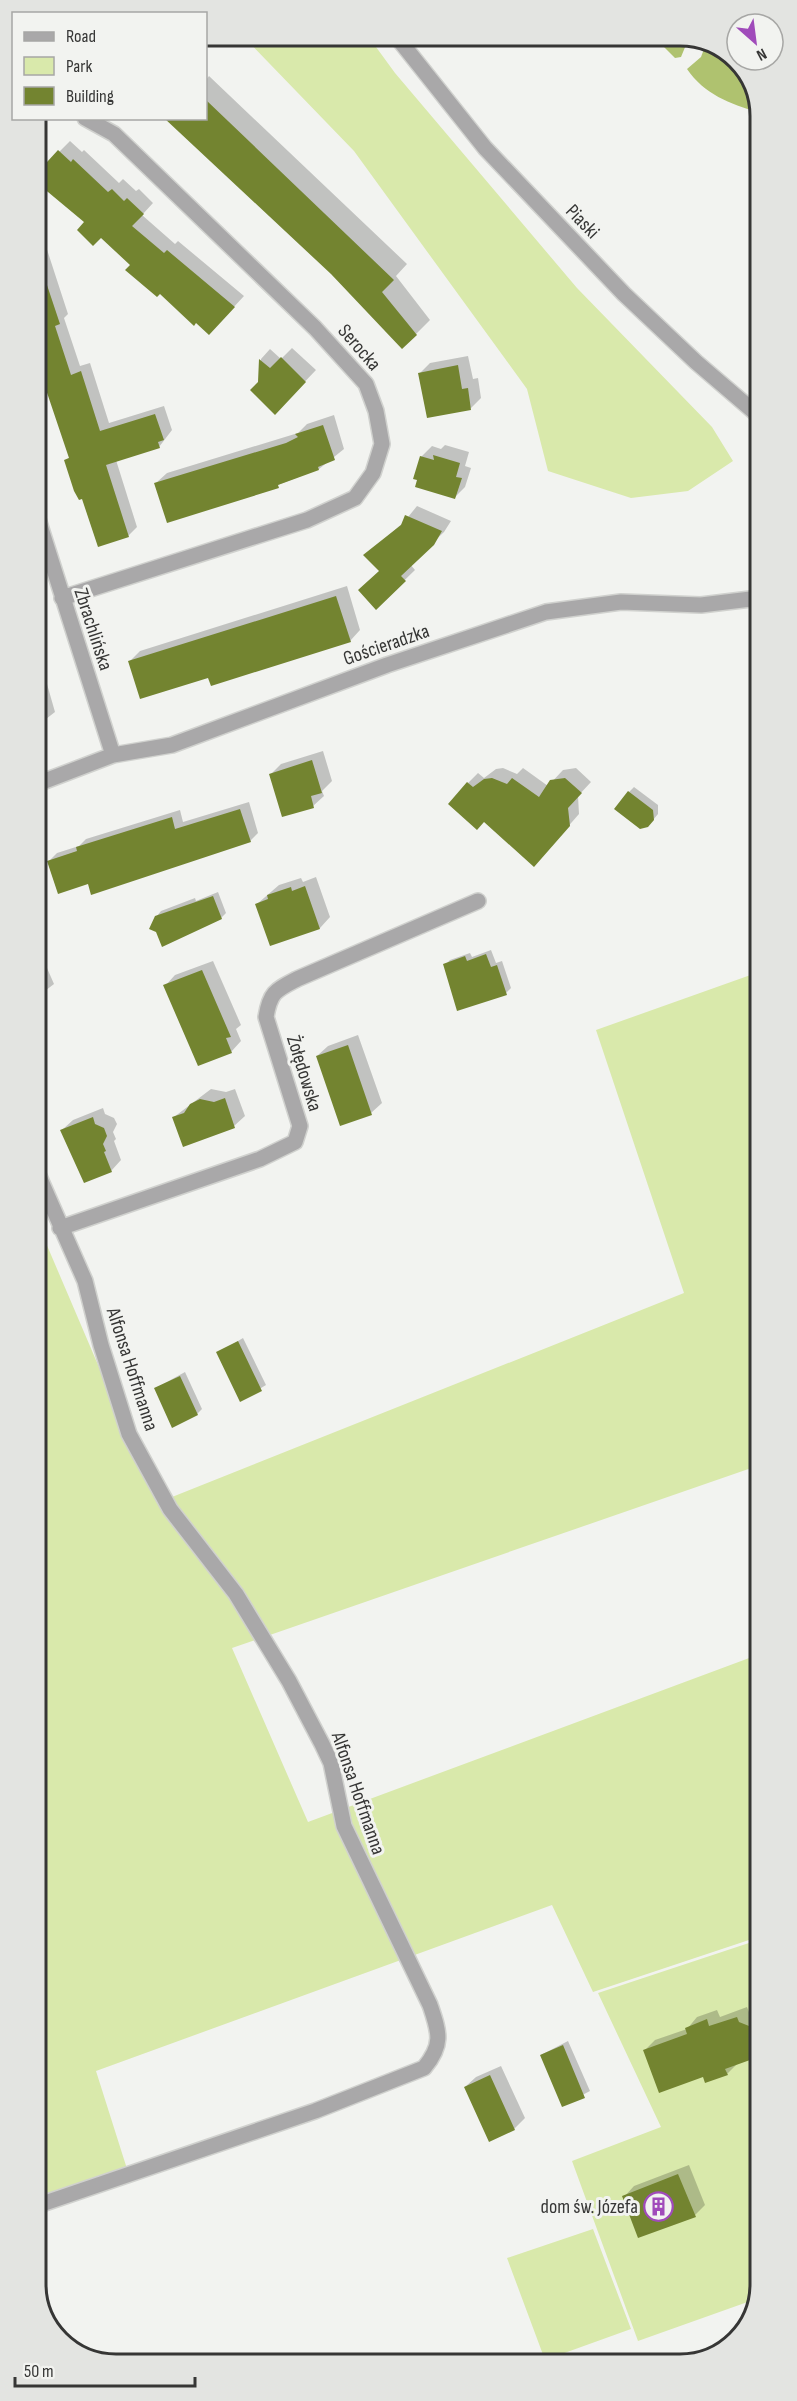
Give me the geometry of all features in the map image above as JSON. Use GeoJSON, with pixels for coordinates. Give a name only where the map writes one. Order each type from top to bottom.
{"type":"FeatureCollection","features":[{"type":"Feature","properties":{"kind":"street","name":"Piaski"},"geometry":{"type":"LineString","coordinates":[[405,47],[501,165],[624,294],[696,362],[750,408]]}},
{"type":"Feature","properties":{"kind":"street","name":"Serocka"},"geometry":{"type":"LineString","coordinates":[[62,598],[307,520],[355,498],[372,472],[382,444],[376,411],[366,384],[315,328],[114,134],[88,120]]}},
{"type":"Feature","properties":{"kind":"street","name":"Zbrachlińska"},"geometry":{"type":"LineString","coordinates":[[46,546],[113,755]]}},
{"type":"Feature","properties":{"kind":"street","name":"Gościeradzka"},"geometry":{"type":"LineString","coordinates":[[46,781],[113,755],[172,745],[387,665],[546,612],[621,602],[701,605],[750,599]]}},
{"type":"Feature","properties":{"kind":"street","name":"Żołędowska"},"geometry":{"type":"LineString","coordinates":[[60,1228],[260,1159],[295,1142],[300,1126],[266,1017],[269,999],[277,990],[297,979],[478,901]]}},
{"type":"Feature","properties":{"kind":"street","name":"Alfonsa Hoffmanna"},"geometry":{"type":"LineString","coordinates":[[46,1194],[85,1281],[101,1345],[129,1434],[170,1509],[236,1594],[289,1682],[322,1744],[331,1763],[344,1826],[430,2005],[440,2034],[434,2055],[424,2068],[315,2111],[46,2203]]}},
{"type":"Feature","properties":{"kind":"green space"},"geometry":{"type":"Polygon","coordinates":[[[253,46],[376,46],[395,73],[577,288],[712,427],[733,461],[688,491],[631,498],[548,471],[527,389],[354,151],[253,46]]]}},
{"type":"Feature","properties":{"kind":"green space"},"geometry":{"type":"Polygon","coordinates":[[[750,975],[750,1468],[232,1648],[308,1822],[750,1658],[750,1940],[593,1992],[552,1905],[96,2071],[128,2172],[46,2197],[46,1243],[157,1503],[684,1293],[596,1030],[750,975]]]}},
{"type":"Feature","properties":{"kind":"green space"},"geometry":{"type":"Polygon","coordinates":[[[750,1943],[748,2302],[638,2341],[572,2161],[661,2127],[598,1993],[750,1943]]]}},
{"type":"Feature","properties":{"kind":"green space"},"geometry":{"type":"Polygon","coordinates":[[[593,2229],[631,2329],[562,2354],[543,2354],[507,2258],[593,2229]]]}},
{"type":"Feature","properties":{"kind":"shaded area"},"geometry":{"type":"Polygon","coordinates":[[[664,47],[685,47],[681,57],[675,58],[664,47]]]}},
{"type":"Feature","properties":{"kind":"shaded area"},"geometry":{"type":"Polygon","coordinates":[[[703,51],[715,56],[725,63],[725,72],[734,72],[741,82],[750,109],[718,97],[701,85],[687,69],[701,57],[703,51]]]}},
{"type":"Feature","properties":{"kind":"building"},"geometry":{"type":"Polygon","coordinates":[[[207,101],[394,280],[382,292],[417,335],[402,349],[331,274],[166,120],[207,120],[207,101]]]}},
{"type":"Feature","properties":{"kind":"building"},"geometry":{"type":"Polygon","coordinates":[[[58,150],[71,162],[73,159],[108,192],[112,189],[124,201],[127,198],[144,214],[132,226],[164,253],[167,250],[235,307],[209,335],[196,323],[194,326],[160,294],[157,297],[125,270],[130,265],[101,238],[93,246],[77,230],[84,222],[46,190],[46,163],[58,150]]]}},
{"type":"Feature","properties":{"kind":"building"},"geometry":{"type":"Polygon","coordinates":[[[46,282],[60,324],[55,326],[71,375],[81,371],[100,431],[155,414],[164,440],[158,442],[160,448],[106,465],[129,537],[98,547],[82,499],[79,500],[74,491],[64,460],[69,458],[46,390],[46,282]]]}},
{"type":"Feature","properties":{"kind":"building"},"geometry":{"type":"Polygon","coordinates":[[[281,357],[306,382],[275,415],[250,390],[258,382],[259,359],[270,368],[281,357]]]}},
{"type":"Feature","properties":{"kind":"building"},"geometry":{"type":"Polygon","coordinates":[[[458,365],[462,389],[468,388],[471,410],[427,418],[418,373],[458,365]]]}},
{"type":"Feature","properties":{"kind":"building"},"geometry":{"type":"Polygon","coordinates":[[[323,425],[335,460],[318,467],[319,470],[278,485],[279,488],[167,523],[154,483],[286,443],[298,437],[295,434],[323,425]]]}},
{"type":"Feature","properties":{"kind":"building"},"geometry":{"type":"Polygon","coordinates":[[[433,455],[460,463],[456,477],[462,478],[455,499],[415,487],[417,480],[413,479],[420,456],[434,460],[433,455]]]}},
{"type":"Feature","properties":{"kind":"building"},"geometry":{"type":"Polygon","coordinates":[[[405,515],[442,531],[434,545],[401,576],[406,581],[376,610],[358,590],[379,571],[363,555],[401,525],[405,515]]]}},
{"type":"Feature","properties":{"kind":"building"},"geometry":{"type":"Polygon","coordinates":[[[336,596],[351,642],[211,686],[208,678],[140,699],[128,661],[336,596]]]}},
{"type":"Feature","properties":{"kind":"building"},"geometry":{"type":"Polygon","coordinates":[[[312,760],[322,793],[311,796],[314,808],[282,817],[269,774],[312,760]]]}},
{"type":"Feature","properties":{"kind":"building"},"geometry":{"type":"Polygon","coordinates":[[[492,778],[507,784],[512,778],[539,797],[550,780],[565,778],[582,793],[568,808],[570,826],[534,867],[484,822],[477,830],[448,804],[467,782],[473,787],[484,779],[492,778]]]}},
{"type":"Feature","properties":{"kind":"building"},"geometry":{"type":"Polygon","coordinates":[[[628,791],[653,810],[654,820],[648,827],[640,829],[614,809],[628,791]]]}},
{"type":"Feature","properties":{"kind":"building"},"geometry":{"type":"Polygon","coordinates":[[[240,809],[251,842],[91,895],[88,884],[58,894],[47,861],[77,851],[76,847],[172,817],[175,829],[240,809]]]}},
{"type":"Feature","properties":{"kind":"building"},"geometry":{"type":"Polygon","coordinates":[[[305,886],[320,929],[270,946],[255,904],[268,899],[267,895],[291,887],[292,891],[305,886]]]}},
{"type":"Feature","properties":{"kind":"building"},"geometry":{"type":"Polygon","coordinates":[[[213,896],[222,919],[162,947],[156,932],[149,929],[155,916],[213,896]]]}},
{"type":"Feature","properties":{"kind":"building"},"geometry":{"type":"Polygon","coordinates":[[[486,954],[491,967],[497,965],[507,995],[457,1011],[443,964],[465,956],[467,961],[486,954]]]}},
{"type":"Feature","properties":{"kind":"building"},"geometry":{"type":"Polygon","coordinates":[[[202,970],[231,1037],[226,1038],[232,1053],[198,1066],[163,985],[202,970]]]}},
{"type":"Feature","properties":{"kind":"building"},"geometry":{"type":"Polygon","coordinates":[[[348,1045],[372,1115],[340,1126],[316,1056],[348,1045]]]}},
{"type":"Feature","properties":{"kind":"building"},"geometry":{"type":"Polygon","coordinates":[[[225,1098],[235,1128],[183,1147],[172,1117],[184,1113],[190,1104],[200,1099],[214,1102],[225,1098]]]}},
{"type":"Feature","properties":{"kind":"building"},"geometry":{"type":"Polygon","coordinates":[[[93,1117],[95,1124],[104,1128],[107,1136],[103,1144],[106,1151],[104,1152],[112,1172],[84,1183],[60,1130],[93,1117]]]}},
{"type":"Feature","properties":{"kind":"building"},"geometry":{"type":"Polygon","coordinates":[[[238,1341],[262,1391],[240,1402],[216,1352],[238,1341]]]}},
{"type":"Feature","properties":{"kind":"building"},"geometry":{"type":"Polygon","coordinates":[[[180,1376],[198,1415],[172,1428],[154,1388],[180,1376]]]}},
{"type":"Feature","properties":{"kind":"building"},"geometry":{"type":"Polygon","coordinates":[[[737,2017],[739,2022],[750,2026],[750,2060],[725,2069],[728,2075],[705,2083],[703,2077],[659,2093],[643,2050],[687,2034],[685,2028],[707,2019],[709,2026],[737,2017]]]}},
{"type":"Feature","properties":{"kind":"building"},"geometry":{"type":"Polygon","coordinates":[[[563,2045],[585,2098],[562,2107],[540,2055],[563,2045]]]}},
{"type":"Feature","properties":{"kind":"building"},"geometry":{"type":"Polygon","coordinates":[[[490,2075],[515,2130],[489,2142],[464,2087],[490,2075]]]}},
{"type":"Feature","properties":{"kind":"building","name":"dom św. Józefa"},"geometry":{"type":"Polygon","coordinates":[[[678,2174],[696,2217],[638,2238],[622,2196],[678,2174]]]}},
{"type":"Feature","properties":{"kind":"place","name":"dom św. Józefa"},"geometry":{"type":"Point","coordinates":[659,2206]}}]}
